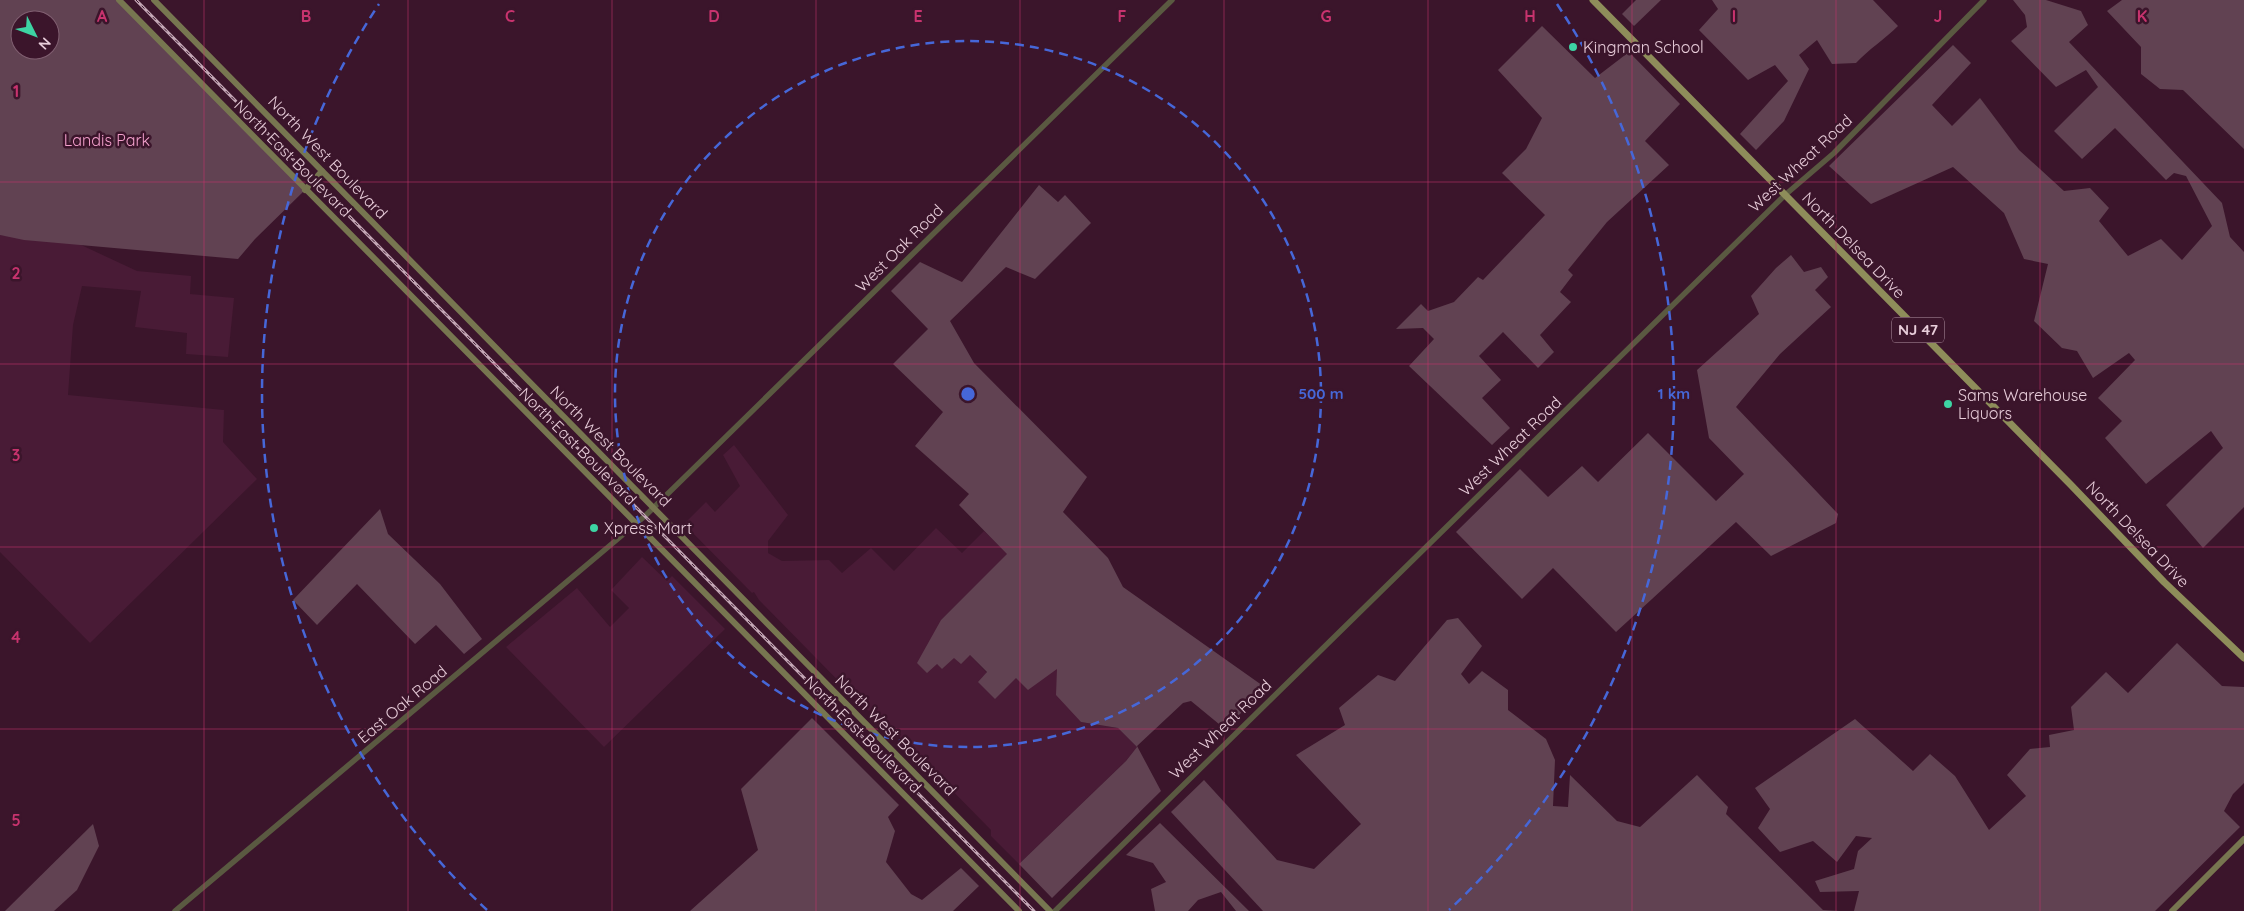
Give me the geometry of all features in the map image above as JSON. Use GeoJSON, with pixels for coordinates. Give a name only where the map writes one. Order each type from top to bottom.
{"type":"FeatureCollection","features":[{"type":"Feature","properties":{"kind":"main road","name":"North East Boulevard"},"geometry":{"type":"LineString","coordinates":[[119,0],[1019,911]]}},
{"type":"Feature","properties":{"kind":"main road","name":"North West Boulevard"},"geometry":{"type":"LineString","coordinates":[[154,0],[1050,911]]}},
{"type":"Feature","properties":{"kind":"main road","name":"North Delsea Drive"},"geometry":{"type":"LineString","coordinates":[[1593,0],[2164,582],[2244,658]]}},
{"type":"Feature","properties":{"kind":"main road"},"geometry":{"type":"LineString","coordinates":[[305,190],[322,171]]}},
{"type":"Feature","properties":{"kind":"main road"},"geometry":{"type":"LineString","coordinates":[[2172,911],[2244,839]]}},
{"type":"Feature","properties":{"kind":"street","name":"West Oak Road"},"geometry":{"type":"LineString","coordinates":[[645,516],[1172,0]]}},
{"type":"Feature","properties":{"kind":"street","name":"West Wheat Road"},"geometry":{"type":"LineString","coordinates":[[1054,911],[1785,195],[1834,153],[1984,0]]}},
{"type":"Feature","properties":{"kind":"street","name":"East Oak Road"},"geometry":{"type":"LineString","coordinates":[[175,911],[645,516]]}},
{"type":"Feature","properties":{"kind":"shaded area"},"geometry":{"type":"Polygon","coordinates":[[[0,235],[79,244],[137,271],[191,276],[190,294],[234,298],[228,357],[186,354],[187,333],[135,327],[141,291],[82,286],[73,325],[68,395],[224,410],[223,442],[257,479],[90,643],[0,552],[0,235]]]}},
{"type":"Feature","properties":{"kind":"shaded area"},"geometry":{"type":"Polygon","coordinates":[[[734,445],[788,515],[768,541],[768,553],[782,561],[829,560],[842,573],[871,548],[894,571],[936,528],[962,553],[984,531],[1008,554],[941,620],[937,664],[942,669],[954,657],[970,655],[987,673],[1016,678],[1057,668],[1081,722],[1118,728],[1137,747],[1126,761],[1019,864],[991,836],[991,830],[875,712],[867,710],[759,600],[754,592],[752,593],[684,524],[706,502],[715,512],[740,486],[723,455],[734,445]]]}},
{"type":"Feature","properties":{"kind":"shaded area"},"geometry":{"type":"Polygon","coordinates":[[[642,557],[667,581],[672,576],[725,629],[604,747],[506,647],[577,588],[610,627],[629,608],[611,590],[642,557]]]}},
{"type":"Feature","properties":{"kind":"green space","name":"Landis Park"},"geometry":{"type":"Polygon","coordinates":[[[0,0],[119,0],[305,190],[255,239],[238,259],[24,240],[0,235],[0,0]]]}},
{"type":"Feature","properties":{"kind":"green space"},"geometry":{"type":"Polygon","coordinates":[[[1636,0],[1661,0],[1634,26],[1622,14],[1636,0]]]}},
{"type":"Feature","properties":{"kind":"green space"},"geometry":{"type":"Polygon","coordinates":[[[1712,0],[1873,0],[1898,26],[1856,63],[1832,64],[1817,40],[1799,55],[1809,69],[1784,121],[1756,150],[1740,134],[1788,81],[1775,65],[1748,80],[1699,30],[1718,9],[1712,0]]]}},
{"type":"Feature","properties":{"kind":"green space"},"geometry":{"type":"Polygon","coordinates":[[[2013,0],[2046,0],[2081,11],[2088,25],[2069,42],[2222,203],[2230,237],[2244,252],[2244,507],[2203,548],[2166,505],[2223,448],[2211,431],[2146,484],[2105,438],[2122,421],[2098,398],[2135,360],[2129,353],[2093,378],[2077,351],[2062,348],[2034,321],[2048,264],[2024,259],[2004,213],[1953,167],[1871,204],[1829,166],[1953,45],[1971,63],[1932,105],[1952,126],[1980,98],[2019,150],[2064,191],[2090,188],[2109,208],[2099,221],[2128,256],[2161,239],[2182,260],[2212,226],[2186,176],[2174,173],[2166,180],[2115,128],[2082,159],[2054,131],[2098,87],[2086,70],[2056,87],[2011,41],[2027,27],[2025,15],[2013,0]]]}},
{"type":"Feature","properties":{"kind":"green space"},"geometry":{"type":"Polygon","coordinates":[[[2122,0],[2244,0],[2244,149],[2183,90],[2160,89],[2141,74],[2141,47],[2107,11],[2122,0]]]}},
{"type":"Feature","properties":{"kind":"green space"},"geometry":{"type":"Polygon","coordinates":[[[1542,26],[1595,78],[1629,52],[1680,104],[1645,141],[1669,165],[1607,222],[1568,270],[1573,275],[1560,292],[1571,302],[1540,335],[1554,352],[1538,368],[1503,332],[1479,356],[1501,380],[1482,398],[1510,428],[1492,445],[1409,366],[1434,339],[1423,328],[1396,329],[1421,304],[1428,311],[1454,302],[1478,277],[1483,280],[1545,215],[1502,173],[1526,149],[1542,118],[1498,70],[1542,26]]]}},
{"type":"Feature","properties":{"kind":"green space"},"geometry":{"type":"Polygon","coordinates":[[[1039,185],[1058,202],[1065,195],[1091,223],[1035,279],[1006,267],[950,321],[974,363],[1087,477],[1063,512],[1108,558],[1123,587],[1266,688],[1225,729],[1191,701],[1183,703],[1137,746],[1161,791],[1052,898],[1019,864],[1126,761],[1137,747],[1118,728],[1081,722],[1056,695],[1057,669],[1028,690],[1016,678],[995,699],[978,682],[987,672],[970,655],[961,664],[954,658],[942,669],[937,664],[927,673],[917,663],[941,620],[1007,554],[959,505],[969,494],[915,446],[943,412],[893,364],[928,329],[891,291],[920,262],[962,282],[1039,185]]]}},
{"type":"Feature","properties":{"kind":"green space"},"geometry":{"type":"Polygon","coordinates":[[[1791,255],[1804,272],[1821,267],[1828,277],[1815,290],[1831,307],[1780,354],[1736,407],[1838,514],[1836,523],[1771,556],[1736,522],[1616,632],[1553,568],[1522,599],[1456,532],[1520,469],[1548,497],[1582,466],[1598,482],[1648,433],[1716,501],[1744,474],[1709,438],[1697,370],[1759,314],[1751,296],[1776,268],[1791,255]]]}},
{"type":"Feature","properties":{"kind":"green space"},"geometry":{"type":"Polygon","coordinates":[[[380,509],[388,534],[440,584],[482,639],[464,654],[436,625],[415,644],[357,584],[317,625],[293,600],[380,509]]]}},
{"type":"Feature","properties":{"kind":"green space"},"geometry":{"type":"Polygon","coordinates":[[[1458,618],[1482,646],[1461,674],[1469,684],[1482,671],[1508,690],[1508,710],[1546,739],[1555,760],[1553,806],[1568,807],[1570,775],[1617,821],[1640,827],[1697,775],[1728,807],[1726,814],[1823,910],[1840,911],[1263,911],[1171,812],[1204,780],[1277,860],[1314,869],[1361,824],[1296,755],[1345,725],[1339,708],[1378,675],[1395,681],[1447,620],[1458,618]]]}},
{"type":"Feature","properties":{"kind":"green space"},"geometry":{"type":"Polygon","coordinates":[[[2177,643],[2222,686],[2244,687],[2244,783],[2233,794],[2224,811],[2240,827],[2155,911],[1854,911],[1859,891],[1820,892],[1815,881],[1854,869],[1858,851],[1872,838],[1856,836],[1837,862],[1813,841],[1780,852],[1758,828],[1770,809],[1755,788],[1855,719],[1913,771],[1930,754],[1955,776],[1989,830],[2026,796],[2007,775],[2030,749],[2050,747],[2049,735],[2074,730],[2071,707],[2106,672],[2128,693],[2177,643]]]}},
{"type":"Feature","properties":{"kind":"green space"},"geometry":{"type":"Polygon","coordinates":[[[812,718],[899,805],[888,817],[895,831],[886,862],[911,894],[922,900],[961,868],[979,886],[953,911],[690,911],[758,850],[741,789],[812,718]]]}},
{"type":"Feature","properties":{"kind":"green space"},"geometry":{"type":"Polygon","coordinates":[[[1160,823],[1249,911],[1236,911],[1221,892],[1198,900],[1188,911],[1155,911],[1151,889],[1166,882],[1153,863],[1126,855],[1160,823]]]}},
{"type":"Feature","properties":{"kind":"green space"},"geometry":{"type":"Polygon","coordinates":[[[93,824],[99,846],[77,890],[54,911],[5,911],[93,824]]]}},
{"type":"Feature","properties":{"kind":"railway"},"geometry":{"type":"LineString","coordinates":[[136,0],[1034,911]]}},
{"type":"Feature","properties":{"kind":"place","name":"Kingman School"},"geometry":{"type":"Point","coordinates":[1573,47]}},
{"type":"Feature","properties":{"kind":"place","name":"Sams Warehouse Liquors"},"geometry":{"type":"Point","coordinates":[1948,404]}},
{"type":"Feature","properties":{"kind":"place","name":"Xpress Mart"},"geometry":{"type":"Point","coordinates":[594,528]}}]}
